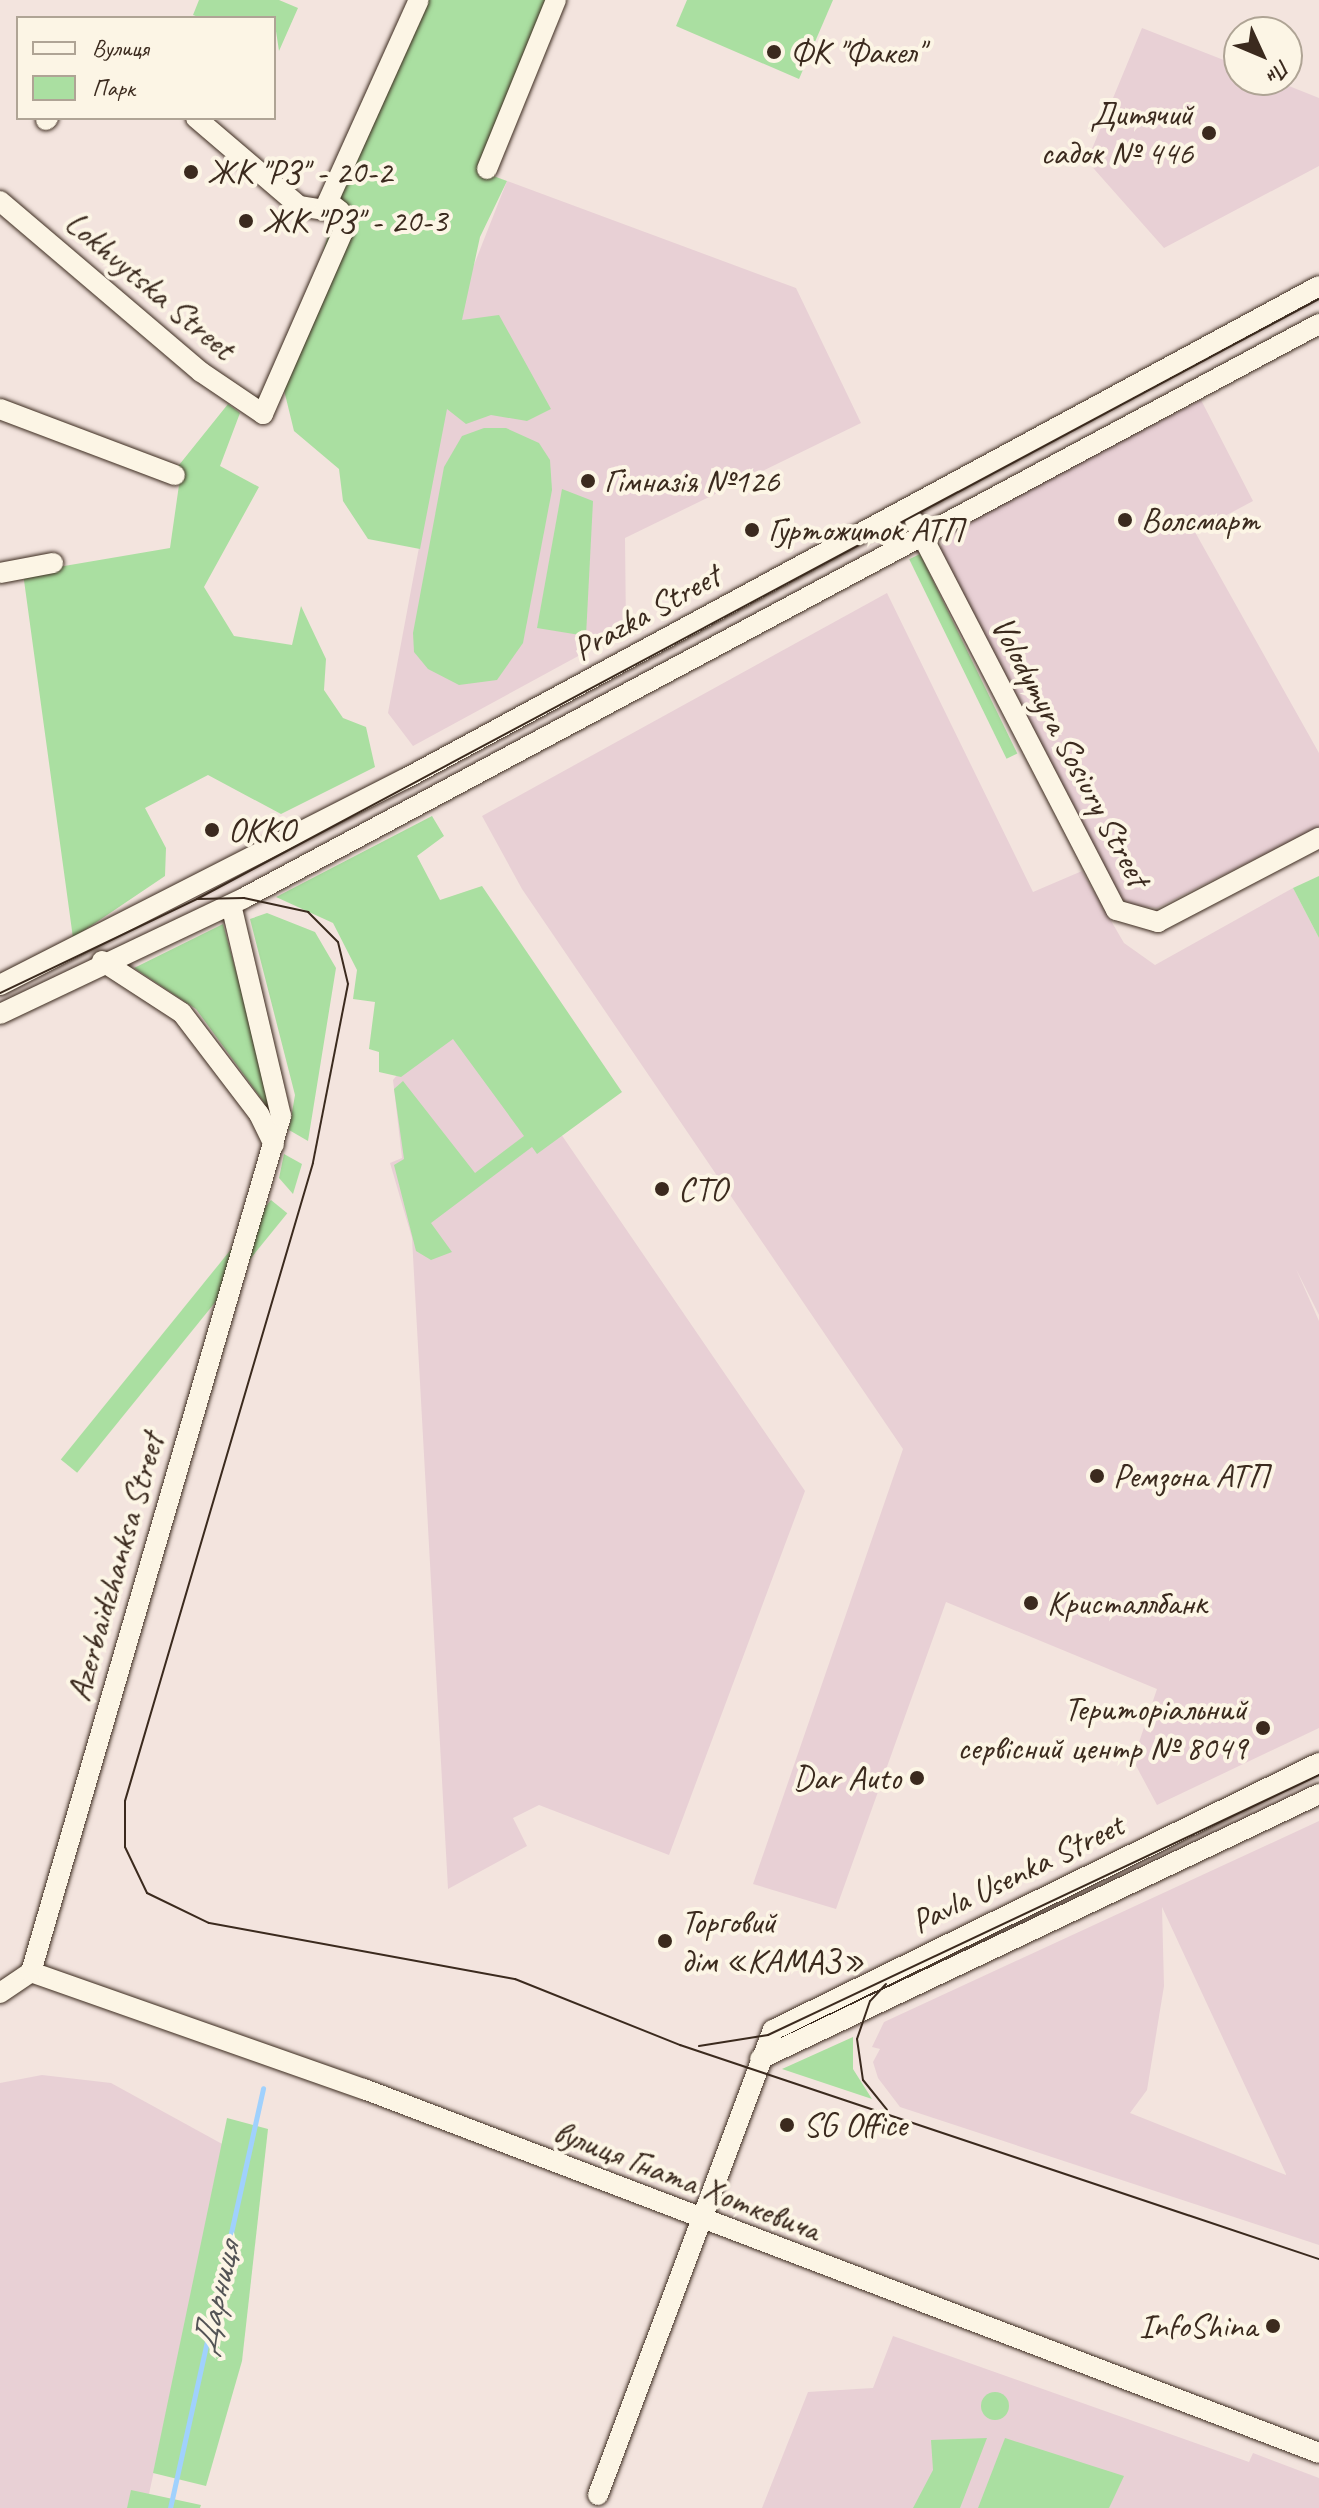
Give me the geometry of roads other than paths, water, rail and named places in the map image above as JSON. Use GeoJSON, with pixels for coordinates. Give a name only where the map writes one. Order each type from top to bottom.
{"type":"FeatureCollection","features":[{"type":"Feature","properties":{"kind":"street"},"geometry":{"type":"LineString","coordinates":[[198,120],[299,206],[315,213],[331,204],[419,0]]}},
{"type":"Feature","properties":{"kind":"street"},"geometry":{"type":"LineString","coordinates":[[487,169],[556,0]]}},
{"type":"Feature","properties":{"kind":"street","name":"Lokhvytska Street"},"geometry":{"type":"LineString","coordinates":[[0,201],[201,372],[263,414],[343,232],[331,204]]}},
{"type":"Feature","properties":{"kind":"street","name":"Prazka Street"},"geometry":{"type":"LineString","coordinates":[[0,985],[92,943],[409,777],[1319,286]]}},
{"type":"Feature","properties":{"kind":"street","name":"Prazka Street"},"geometry":{"type":"LineString","coordinates":[[0,1014],[106,970],[231,905],[920,532],[1319,324]]}},
{"type":"Feature","properties":{"kind":"street"},"geometry":{"type":"LineString","coordinates":[[0,409],[175,475]]}},
{"type":"Feature","properties":{"kind":"street","name":"Volodymyra Sosiury Street"},"geometry":{"type":"LineString","coordinates":[[907,508],[1116,910],[1158,922],[1319,838]]}},
{"type":"Feature","properties":{"kind":"street"},"geometry":{"type":"LineString","coordinates":[[0,573],[53,563]]}},
{"type":"Feature","properties":{"kind":"street"},"geometry":{"type":"LineString","coordinates":[[409,777],[426,802]]}},
{"type":"Feature","properties":{"kind":"street","name":"Azerbaidzhanksa Street"},"geometry":{"type":"LineString","coordinates":[[31,1972],[274,1145],[279,1085],[231,905]]}},
{"type":"Feature","properties":{"kind":"street"},"geometry":{"type":"LineString","coordinates":[[92,943],[106,970],[182,1013],[259,1114],[274,1145]]}},
{"type":"Feature","properties":{"kind":"street","name":"Pavla Usenka Street"},"geometry":{"type":"LineString","coordinates":[[598,2495],[768,2035],[788,2018],[1319,1763]]}},
{"type":"Feature","properties":{"kind":"street","name":"Pavla Usenka Street"},"geometry":{"type":"LineString","coordinates":[[760,2059],[1319,1794]]}},
{"type":"Feature","properties":{"kind":"street"},"geometry":{"type":"LineString","coordinates":[[0,1993],[31,1972]]}},
{"type":"Feature","properties":{"kind":"street","name":"вулиця Гната Хоткевича"},"geometry":{"type":"LineString","coordinates":[[31,1972],[1319,2453]]}},
{"type":"Feature","properties":{"kind":"waterway","name":"Дарниця"},"geometry":{"type":"LineString","coordinates":[[170,2508],[263,2088]]}},
{"type":"Feature","properties":{"kind":"tram line"},"geometry":{"type":"LineString","coordinates":[[0,993],[197,899],[1319,299]]}},
{"type":"Feature","properties":{"kind":"tram line"},"geometry":{"type":"LineString","coordinates":[[197,899],[244,898],[308,912],[338,942],[348,984],[313,1163],[125,1801],[125,1847],[147,1893],[209,1923],[515,1979],[680,2045],[1319,2259]]}},
{"type":"Feature","properties":{"kind":"tram line"},"geometry":{"type":"LineString","coordinates":[[699,2046],[768,2035],[1319,1775]]}},
{"type":"Feature","properties":{"kind":"tram line"},"geometry":{"type":"LineString","coordinates":[[886,1984],[870,2001],[857,2039],[863,2080],[887,2110]]}},
{"type":"Feature","properties":{"kind":"place","name":"ФК \"Факел\""},"geometry":{"type":"Point","coordinates":[774,52]}},
{"type":"Feature","properties":{"kind":"place","name":"Дитячий садок № 446"},"geometry":{"type":"Point","coordinates":[1209,133]}},
{"type":"Feature","properties":{"kind":"place","name":"ЖК \"РЗ\" - 20-2"},"geometry":{"type":"Point","coordinates":[191,172]}},
{"type":"Feature","properties":{"kind":"place","name":"ЖК \"РЗ\" - 20-3"},"geometry":{"type":"Point","coordinates":[246,221]}},
{"type":"Feature","properties":{"kind":"place","name":"Гімназія №126"},"geometry":{"type":"Point","coordinates":[588,481]}},
{"type":"Feature","properties":{"kind":"place","name":"Волсмарт"},"geometry":{"type":"Point","coordinates":[1125,520]}},
{"type":"Feature","properties":{"kind":"place","name":"Гуртожиток АТП"},"geometry":{"type":"Point","coordinates":[752,530]}},
{"type":"Feature","properties":{"kind":"place","name":"OKKO"},"geometry":{"type":"Point","coordinates":[212,830]}},
{"type":"Feature","properties":{"kind":"place","name":"СТО"},"geometry":{"type":"Point","coordinates":[662,1189]}},
{"type":"Feature","properties":{"kind":"place","name":"Ремзона АТП"},"geometry":{"type":"Point","coordinates":[1097,1476]}},
{"type":"Feature","properties":{"kind":"place","name":"Кристаллбанк"},"geometry":{"type":"Point","coordinates":[1031,1603]}},
{"type":"Feature","properties":{"kind":"place","name":"Територіальний сервісний центр № 8049"},"geometry":{"type":"Point","coordinates":[1263,1728]}},
{"type":"Feature","properties":{"kind":"place","name":"Dar Auto"},"geometry":{"type":"Point","coordinates":[917,1778]}},
{"type":"Feature","properties":{"kind":"place","name":"Торговий дім «КАМАЗ»"},"geometry":{"type":"Point","coordinates":[665,1941]}},
{"type":"Feature","properties":{"kind":"place","name":"SG Office"},"geometry":{"type":"Point","coordinates":[787,2125]}},
{"type":"Feature","properties":{"kind":"place","name":"InfoShina"},"geometry":{"type":"Point","coordinates":[1273,2326]}}]}
